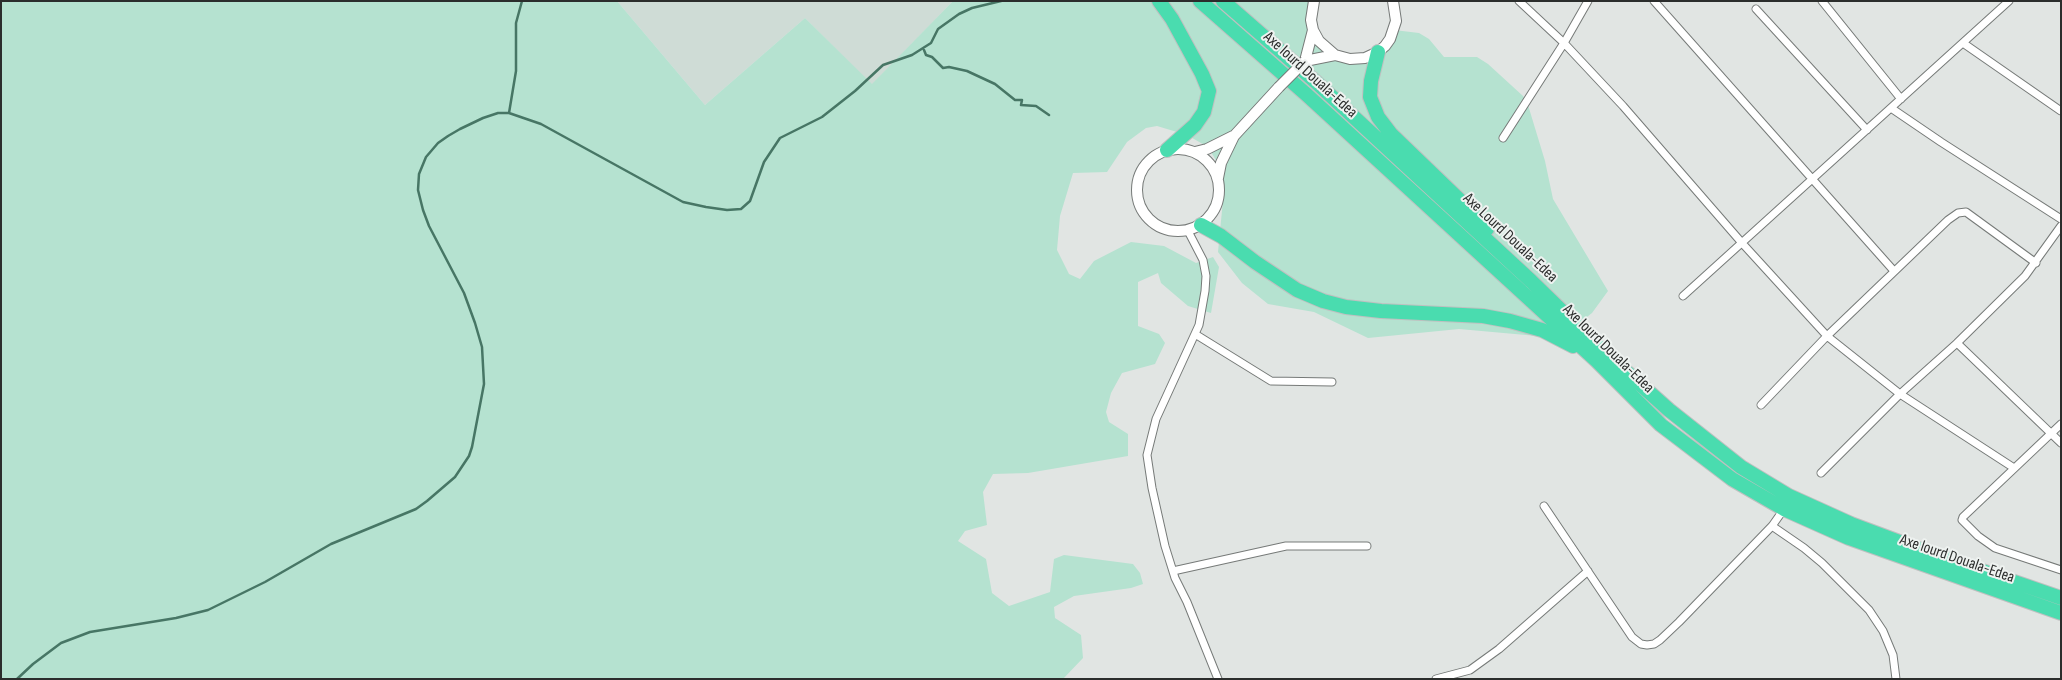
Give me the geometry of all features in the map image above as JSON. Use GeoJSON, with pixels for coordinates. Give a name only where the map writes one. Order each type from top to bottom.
{"type":"FeatureCollection","features":[{"type":"Feature","properties":{"kind":"highway"},"geometry":{"type":"LineString","coordinates":[[1160,1],[1202,74],[1209,91],[1204,112],[1195,125],[1167,150]]}},
{"type":"Feature","properties":{"kind":"highway","name":"Axe lourd Douala-Edea"},"geometry":{"type":"LineString","coordinates":[[1200,1],[1307,95],[1596,360],[1661,425],[1732,479],[1784,509],[1848,538],[2061,613]]}},
{"type":"Feature","properties":{"kind":"highway","name":"Axe Lourd Douala-Edea"},"geometry":{"type":"LineString","coordinates":[[1223,1],[1317,83],[1531,281],[1604,352],[1669,410],[1741,467],[1789,496],[1851,524],[1913,548],[2061,598]]}},
{"type":"Feature","properties":{"kind":"highway"},"geometry":{"type":"LineString","coordinates":[[1378,52],[1371,81],[1370,98],[1378,117],[1391,134],[1471,211],[1531,281]]}},
{"type":"Feature","properties":{"kind":"highway"},"geometry":{"type":"LineString","coordinates":[[1194,228],[1221,236],[1254,262],[1297,290],[1323,301],[1346,307],[1380,311],[1483,316],[1510,320],[1542,330],[1562,339],[1596,360]]}},
{"type":"Feature","properties":{"kind":"main road"},"geometry":{"type":"LineString","coordinates":[[1314,1],[1311,20],[1313,30],[1319,41],[1334,55]]}},
{"type":"Feature","properties":{"kind":"main road"},"geometry":{"type":"LineString","coordinates":[[1305,61],[1334,55],[1350,59],[1365,58],[1378,52],[1385,46],[1394,30],[1396,21],[1394,2]]}},
{"type":"Feature","properties":{"kind":"main road"},"geometry":{"type":"LineString","coordinates":[[1218,178],[1209,162],[1194,152],[1181,148],[1167,150],[1154,156],[1144,166],[1138,178],[1136,193],[1140,207],[1148,219],[1159,228],[1173,232],[1194,228],[1212,214],[1219,199],[1218,178],[1221,163],[1234,136],[1305,61],[1313,30]]}},
{"type":"Feature","properties":{"kind":"main road"},"geometry":{"type":"LineString","coordinates":[[1194,152],[1207,149],[1234,136]]}},
{"type":"Feature","properties":{"kind":"street"},"geometry":{"type":"LineString","coordinates":[[1519,1],[1564,43],[1623,106],[1742,243],[1827,336],[1900,394],[2014,468]]}},
{"type":"Feature","properties":{"kind":"street"},"geometry":{"type":"LineString","coordinates":[[1503,138],[1564,43],[1588,1]]}},
{"type":"Feature","properties":{"kind":"street"},"geometry":{"type":"LineString","coordinates":[[1654,1],[1894,271]]}},
{"type":"Feature","properties":{"kind":"street"},"geometry":{"type":"LineString","coordinates":[[1822,1],[1901,99]]}},
{"type":"Feature","properties":{"kind":"street"},"geometry":{"type":"LineString","coordinates":[[1684,296],[2009,1]]}},
{"type":"Feature","properties":{"kind":"street"},"geometry":{"type":"LineString","coordinates":[[1756,9],[1867,130]]}},
{"type":"Feature","properties":{"kind":"street"},"geometry":{"type":"LineString","coordinates":[[1963,43],[2061,111]]}},
{"type":"Feature","properties":{"kind":"street"},"geometry":{"type":"LineString","coordinates":[[1891,108],[2061,219]]}},
{"type":"Feature","properties":{"kind":"street"},"geometry":{"type":"LineString","coordinates":[[1761,406],[1827,336],[1894,271],[1948,220],[1963,211],[2036,262]]}},
{"type":"Feature","properties":{"kind":"street"},"geometry":{"type":"LineString","coordinates":[[1820,473],[1900,394],[1957,343],[2026,276],[2061,226]]}},
{"type":"Feature","properties":{"kind":"street"},"geometry":{"type":"LineString","coordinates":[[1194,228],[1204,260],[1206,276],[1199,325],[1156,419],[1147,455],[1165,546],[1173,571],[1218,679]]}},
{"type":"Feature","properties":{"kind":"street"},"geometry":{"type":"LineString","coordinates":[[1195,334],[1271,380],[1332,382]]}},
{"type":"Feature","properties":{"kind":"street"},"geometry":{"type":"LineString","coordinates":[[1957,343],[2061,442]]}},
{"type":"Feature","properties":{"kind":"street"},"geometry":{"type":"LineString","coordinates":[[2061,424],[1963,516],[1964,524],[1995,548],[2061,570]]}},
{"type":"Feature","properties":{"kind":"street"},"geometry":{"type":"LineString","coordinates":[[1544,506],[1632,638],[1641,644],[1654,644],[1679,622],[1772,526],[1784,509]]}},
{"type":"Feature","properties":{"kind":"street"},"geometry":{"type":"LineString","coordinates":[[1772,526],[1822,563],[1869,610],[1883,631],[1893,655],[1896,679]]}},
{"type":"Feature","properties":{"kind":"street"},"geometry":{"type":"LineString","coordinates":[[1173,571],[1286,546],[1366,546]]}},
{"type":"Feature","properties":{"kind":"street"},"geometry":{"type":"LineString","coordinates":[[1436,679],[1470,670],[1499,649],[1588,571]]}},
{"type":"Feature","properties":{"kind":"shaded area"},"geometry":{"type":"Polygon","coordinates":[[[617,1],[953,1],[872,85],[805,18],[705,105],[617,1]]]}},
{"type":"Feature","properties":{"kind":"green space"},"geometry":{"type":"Polygon","coordinates":[[[1,1],[617,1],[705,105],[805,18],[872,84],[953,1],[1314,1],[1312,8],[1319,41],[1350,59],[1378,52],[1394,30],[1419,33],[1429,39],[1444,57],[1477,57],[1488,64],[1523,96],[1528,105],[1545,161],[1553,199],[1608,291],[1592,313],[1559,339],[1538,330],[1537,336],[1459,329],[1368,338],[1314,312],[1268,304],[1242,283],[1218,252],[1223,200],[1222,178],[1220,167],[1208,147],[1187,135],[1157,126],[1146,128],[1127,142],[1107,172],[1073,173],[1060,216],[1057,250],[1069,274],[1080,279],[1094,261],[1131,242],[1164,246],[1196,263],[1213,257],[1219,267],[1211,313],[1188,306],[1161,283],[1158,273],[1138,282],[1138,326],[1159,334],[1165,343],[1155,364],[1122,373],[1111,393],[1106,412],[1109,422],[1128,434],[1128,456],[1028,473],[993,474],[983,492],[987,525],[965,531],[958,541],[986,559],[992,593],[1009,606],[1050,592],[1054,559],[1064,555],[1133,564],[1140,573],[1143,584],[1131,588],[1074,596],[1054,607],[1055,618],[1081,635],[1083,658],[1063,679],[1,679],[1,1]]]}},
{"type":"Feature","properties":{"kind":"waterway"},"geometry":{"type":"LineString","coordinates":[[509,113],[516,71],[516,23],[522,1]]}},
{"type":"Feature","properties":{"kind":"waterway"},"geometry":{"type":"LineString","coordinates":[[17,679],[61,643],[90,632],[176,618],[208,610],[265,582],[331,544],[416,509],[455,477],[469,456],[472,447],[484,384],[482,347],[464,293],[429,226],[418,190],[419,174],[426,157],[438,143],[448,136],[483,118],[498,113],[509,113],[541,124],[683,202],[727,210],[741,209],[750,201],[764,162],[780,138],[822,117],[855,91],[883,65],[912,55],[931,43],[938,29],[959,14],[972,8],[1001,1]]}},
{"type":"Feature","properties":{"kind":"waterway"},"geometry":{"type":"LineString","coordinates":[[924,50],[926,55],[932,57],[943,68],[949,67],[967,71],[995,84],[1015,100],[1022,100],[1021,105],[1036,106],[1049,115]]}}]}
